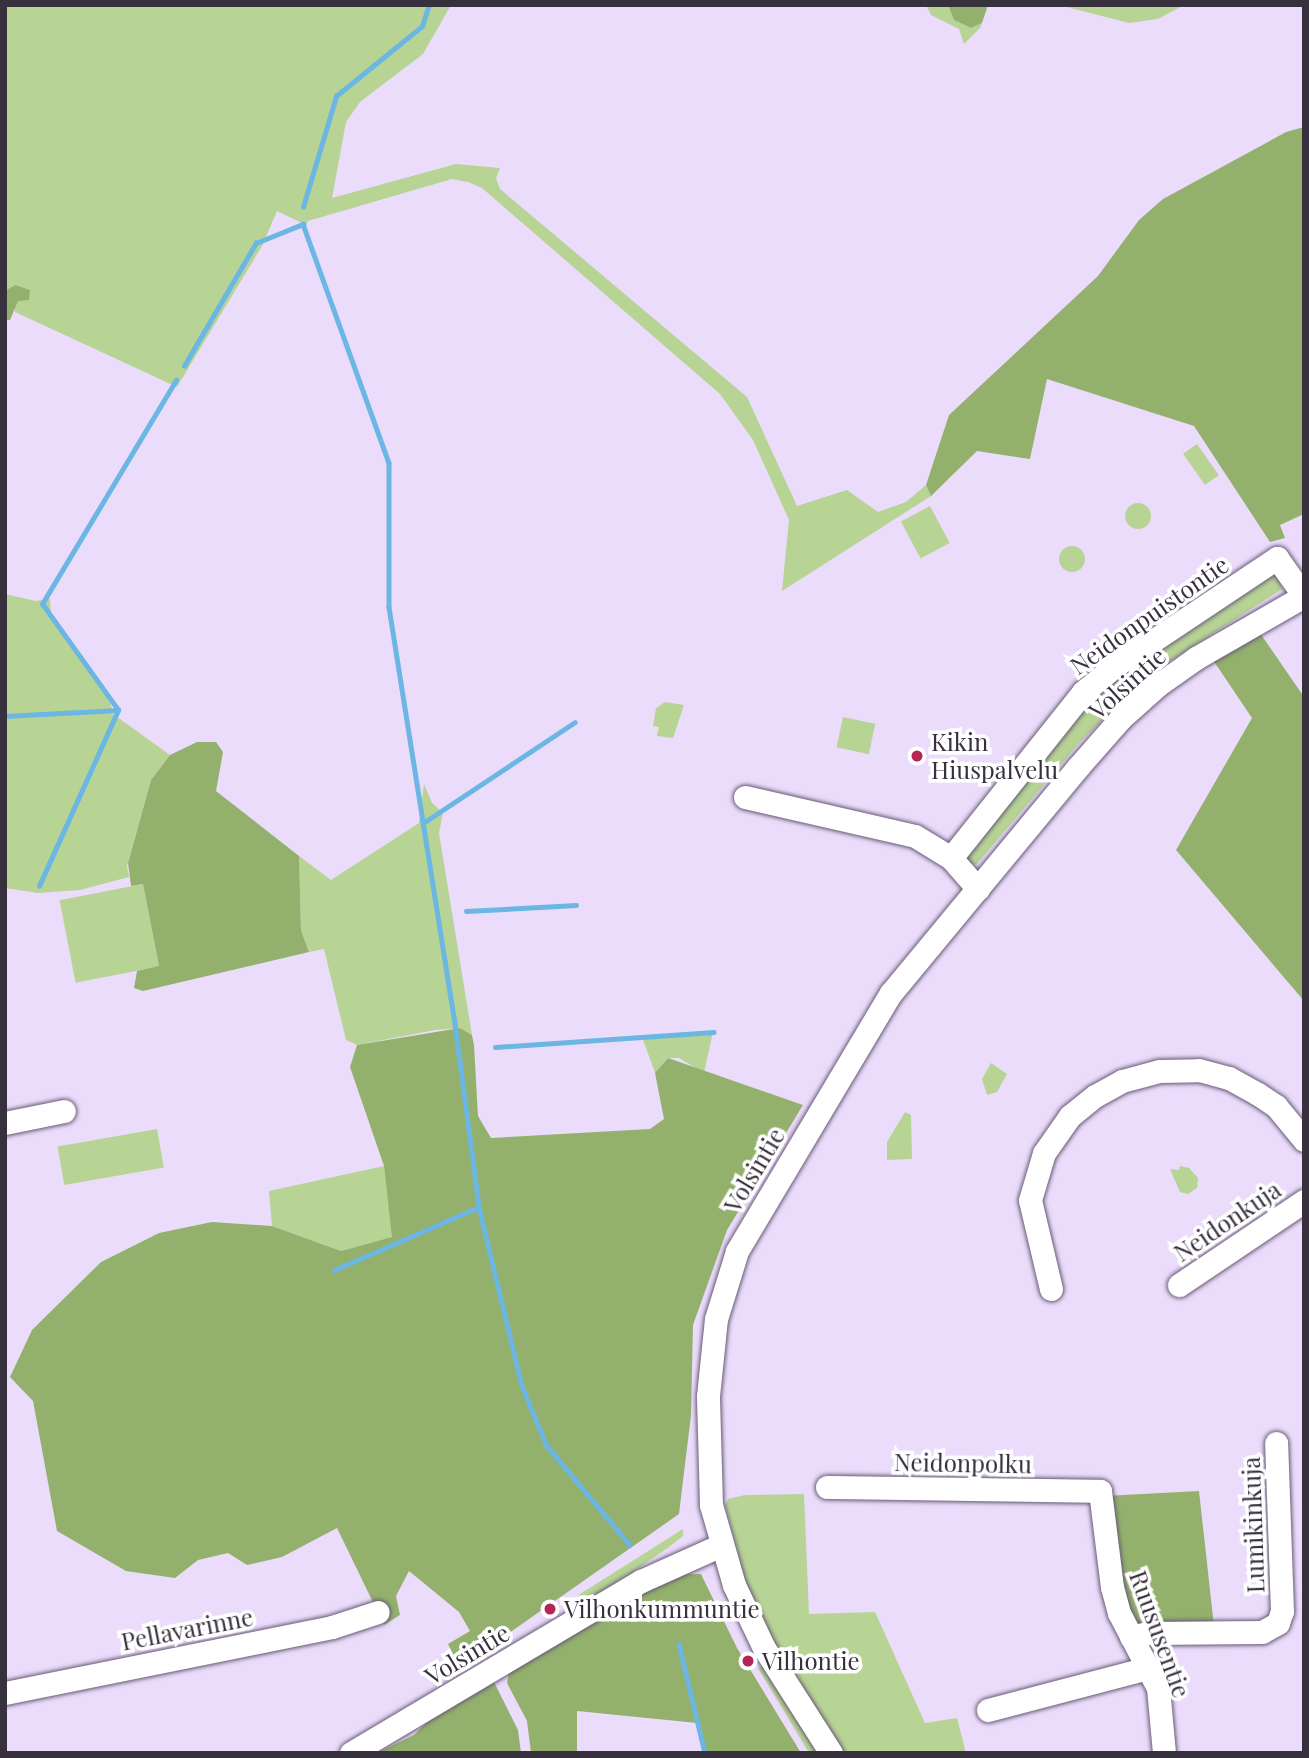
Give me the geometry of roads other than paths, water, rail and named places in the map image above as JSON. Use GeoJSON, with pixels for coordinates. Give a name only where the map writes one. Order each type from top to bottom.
{"type":"FeatureCollection","features":[{"type":"Feature","properties":{"kind":"street","name":"Neidonpuistontie"},"geometry":{"type":"LineString","coordinates":[[951,858],[1083,692],[1115,666],[1277,558],[1304,596]]}},
{"type":"Feature","properties":{"kind":"street","name":"Volsintie"},"geometry":{"type":"LineString","coordinates":[[351,1753],[641,1581],[720,1545],[711,1504],[708,1396],[723,1284],[737,1251],[891,993],[1120,719],[1196,658],[1304,596]]}},
{"type":"Feature","properties":{"kind":"street"},"geometry":{"type":"LineString","coordinates":[[745,797],[894,829],[951,858],[978,889]]}},
{"type":"Feature","properties":{"kind":"street"},"geometry":{"type":"LineString","coordinates":[[1051,1289],[1032,1220],[1030,1200],[1044,1153],[1070,1116],[1095,1096],[1122,1081],[1160,1071],[1199,1070],[1229,1078],[1258,1094],[1283,1113],[1304,1140]]}},
{"type":"Feature","properties":{"kind":"street"},"geometry":{"type":"LineString","coordinates":[[5,1123],[64,1111]]}},
{"type":"Feature","properties":{"kind":"street","name":"Neidonkuja"},"geometry":{"type":"LineString","coordinates":[[1179,1285],[1304,1201]]}},
{"type":"Feature","properties":{"kind":"street","name":"Lumikinkuja"},"geometry":{"type":"LineString","coordinates":[[1131,1637],[1147,1633],[1262,1632],[1278,1623],[1282,1611],[1276,1443]]}},
{"type":"Feature","properties":{"kind":"street","name":"Neidonpolku"},"geometry":{"type":"LineString","coordinates":[[827,1488],[1100,1491]]}},
{"type":"Feature","properties":{"kind":"street","name":"Ruususentie"},"geometry":{"type":"LineString","coordinates":[[1100,1491],[1112,1587],[1131,1637],[1148,1668],[1162,1708],[1164,1753]]}},
{"type":"Feature","properties":{"kind":"street"},"geometry":{"type":"LineString","coordinates":[[720,1545],[764,1648],[831,1753]]}},
{"type":"Feature","properties":{"kind":"street","name":"Pellavarinne"},"geometry":{"type":"LineString","coordinates":[[5,1693],[332,1627],[378,1612]]}},
{"type":"Feature","properties":{"kind":"street"},"geometry":{"type":"LineString","coordinates":[[988,1710],[1148,1668]]}},
{"type":"Feature","properties":{"kind":"waterway"},"geometry":{"type":"LineString","coordinates":[[303,207],[336,96],[422,26],[429,5]]}},
{"type":"Feature","properties":{"kind":"waterway"},"geometry":{"type":"LineString","coordinates":[[184,366],[256,243],[303,224],[389,463],[389,607],[454,1016],[479,1207],[522,1386],[547,1446],[630,1545]]}},
{"type":"Feature","properties":{"kind":"waterway"},"geometry":{"type":"LineString","coordinates":[[5,716],[118,710],[42,604],[176,380]]}},
{"type":"Feature","properties":{"kind":"waterway"},"geometry":{"type":"LineString","coordinates":[[39,886],[118,710]]}},
{"type":"Feature","properties":{"kind":"waterway"},"geometry":{"type":"LineString","coordinates":[[423,823],[575,722]]}},
{"type":"Feature","properties":{"kind":"waterway"},"geometry":{"type":"LineString","coordinates":[[466,911],[576,905]]}},
{"type":"Feature","properties":{"kind":"waterway"},"geometry":{"type":"LineString","coordinates":[[495,1047],[713,1032]]}},
{"type":"Feature","properties":{"kind":"waterway"},"geometry":{"type":"LineString","coordinates":[[334,1270],[479,1207]]}},
{"type":"Feature","properties":{"kind":"waterway"},"geometry":{"type":"LineString","coordinates":[[679,1644],[705,1753]]}},
{"type":"Feature","properties":{"kind":"place","name":"Kikin Hiuspalvelu"},"geometry":{"type":"Point","coordinates":[917,756]}},
{"type":"Feature","properties":{"kind":"place","name":"Vilhonkummuntie"},"geometry":{"type":"Point","coordinates":[550,1609]}},
{"type":"Feature","properties":{"kind":"place","name":"Vilhontie"},"geometry":{"type":"Point","coordinates":[748,1661]}}]}
